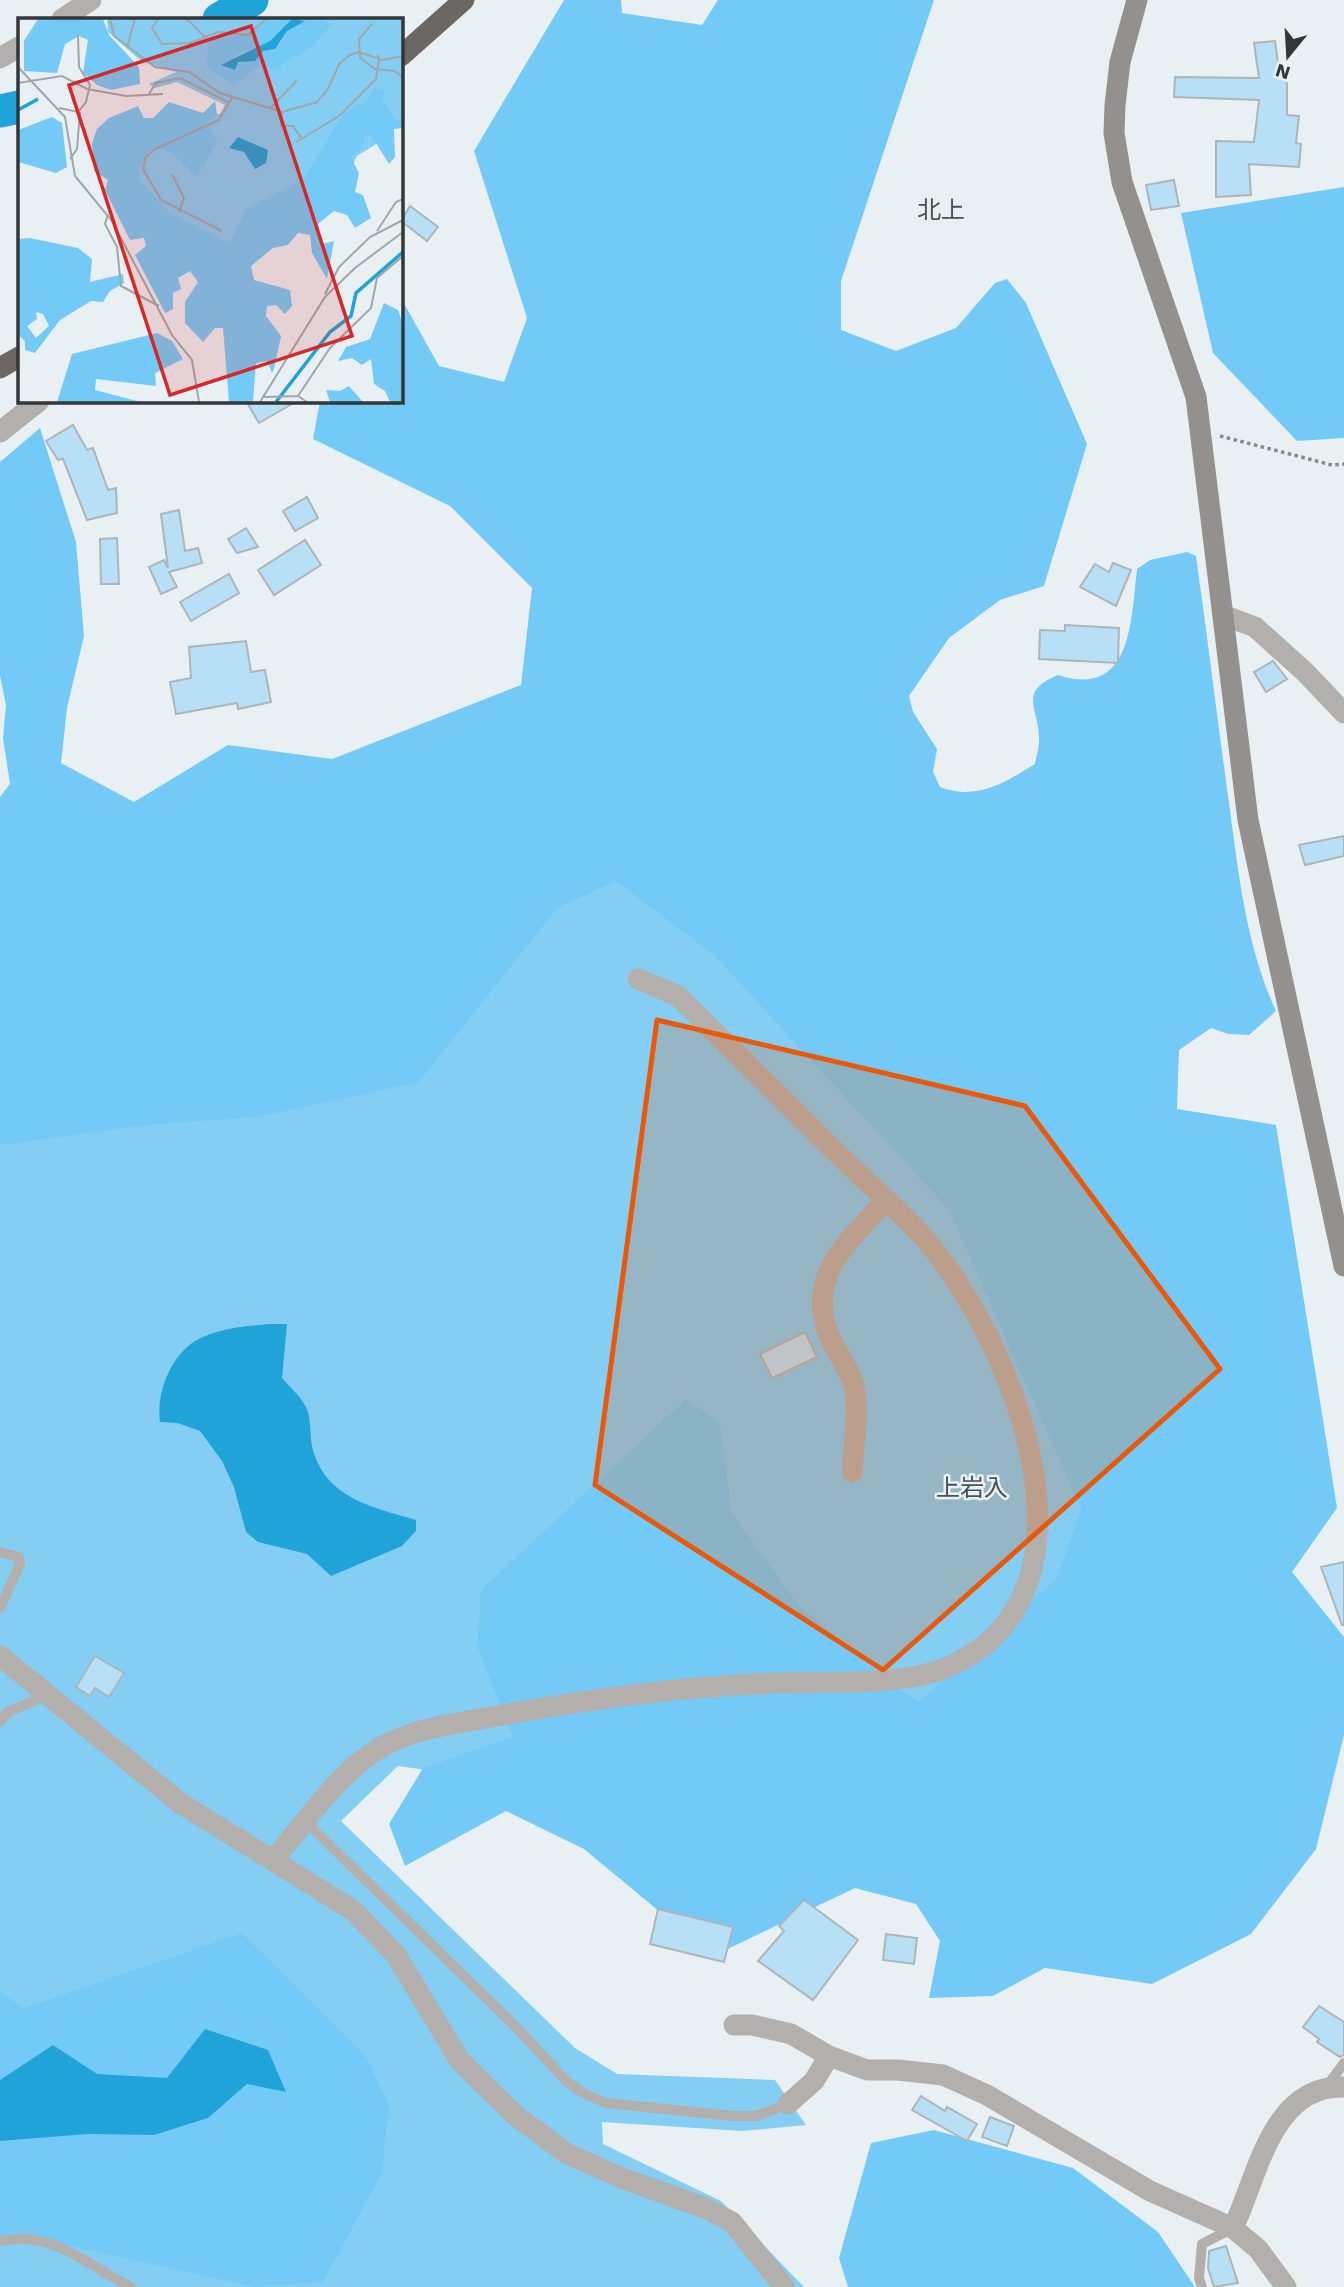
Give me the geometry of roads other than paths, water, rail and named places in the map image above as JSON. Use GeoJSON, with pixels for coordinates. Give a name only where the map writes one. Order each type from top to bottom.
{"type":"FeatureCollection","features":[{"type":"Feature","properties":{"kind":"highway"},"geometry":{"type":"LineString","coordinates":[[402,55],[464,0]]}},
{"type":"Feature","properties":{"kind":"highway"},"geometry":{"type":"LineString","coordinates":[[0,368],[18,358]]}},
{"type":"Feature","properties":{"kind":"street"},"geometry":{"type":"LineString","coordinates":[[64,18],[91,0]]}},
{"type":"Feature","properties":{"kind":"street"},"geometry":{"type":"LineString","coordinates":[[1137,0],[1120,62],[1115,105],[1114,133],[1120,170],[1191,378],[1200,430],[1248,820],[1344,1266]]}},
{"type":"Feature","properties":{"kind":"street"},"geometry":{"type":"LineString","coordinates":[[0,58],[18,48]]}},
{"type":"Feature","properties":{"kind":"street"},"geometry":{"type":"LineString","coordinates":[[0,432],[37,402]]}},
{"type":"Feature","properties":{"kind":"street"},"geometry":{"type":"LineString","coordinates":[[1223,615],[1255,627],[1305,672],[1344,713]]}},
{"type":"Feature","properties":{"kind":"street"},"geometry":{"type":"LineString","coordinates":[[274,1859],[340,1781],[381,1747],[418,1731],[600,1698],[744,1684],[907,1678],[950,1666],[990,1642],[1015,1608],[1035,1567],[1040,1527],[1027,1444],[1009,1380],[979,1319],[926,1241],[886,1200],[678,996],[638,979]]}},
{"type":"Feature","properties":{"kind":"street"},"geometry":{"type":"LineString","coordinates":[[852,1472],[855,1391],[829,1334],[821,1306],[823,1282],[838,1253],[886,1200]]}},
{"type":"Feature","properties":{"kind":"street"},"geometry":{"type":"LineString","coordinates":[[0,1656],[50,1695],[108,1747],[180,1802],[354,1911],[396,1955],[460,2061],[516,2116],[566,2153],[619,2178],[705,2208],[732,2222],[784,2287]]}},
{"type":"Feature","properties":{"kind":"street"},"geometry":{"type":"LineString","coordinates":[[734,2025],[752,2025],[790,2034],[829,2056],[867,2070],[943,2075],[987,2095],[1150,2191],[1233,2228],[1258,2249],[1286,2287]]}},
{"type":"Feature","properties":{"kind":"street"},"geometry":{"type":"LineString","coordinates":[[788,2104],[814,2081],[829,2056]]}},
{"type":"Feature","properties":{"kind":"street"},"geometry":{"type":"LineString","coordinates":[[1233,2228],[1267,2140],[1284,2117],[1336,2087]]}},
{"type":"Feature","properties":{"kind":"lane"},"geometry":{"type":"LineString","coordinates":[[0,1552],[19,1557],[20,1564],[0,1608]]}},
{"type":"Feature","properties":{"kind":"lane"},"geometry":{"type":"LineString","coordinates":[[0,1722],[14,1708],[50,1695]]}},
{"type":"Feature","properties":{"kind":"lane"},"geometry":{"type":"LineString","coordinates":[[306,1822],[516,2027],[567,2082],[585,2094],[606,2104],[732,2116],[756,2116],[788,2104]]}},
{"type":"Feature","properties":{"kind":"lane"},"geometry":{"type":"LineString","coordinates":[[1336,2087],[1344,2063]]}},
{"type":"Feature","properties":{"kind":"lane"},"geometry":{"type":"LineString","coordinates":[[1202,2287],[1199,2278],[1202,2244],[1233,2228]]}},
{"type":"Feature","properties":{"kind":"lane"},"geometry":{"type":"LineString","coordinates":[[0,2241],[18,2238],[42,2240],[65,2249],[131,2287]]}},
{"type":"Feature","properties":{"kind":"waterway"},"geometry":{"type":"LineString","coordinates":[[221,18],[252,0]]}},
{"type":"Feature","properties":{"kind":"waterway"},"geometry":{"type":"LineString","coordinates":[[0,111],[18,107]]}},
{"type":"Feature","properties":{"kind":"district","name":"北上"},"geometry":{"type":"Point","coordinates":[941,210]}},
{"type":"Feature","properties":{"kind":"district","name":"上岩入"},"geometry":{"type":"Point","coordinates":[972,1488]}}]}
